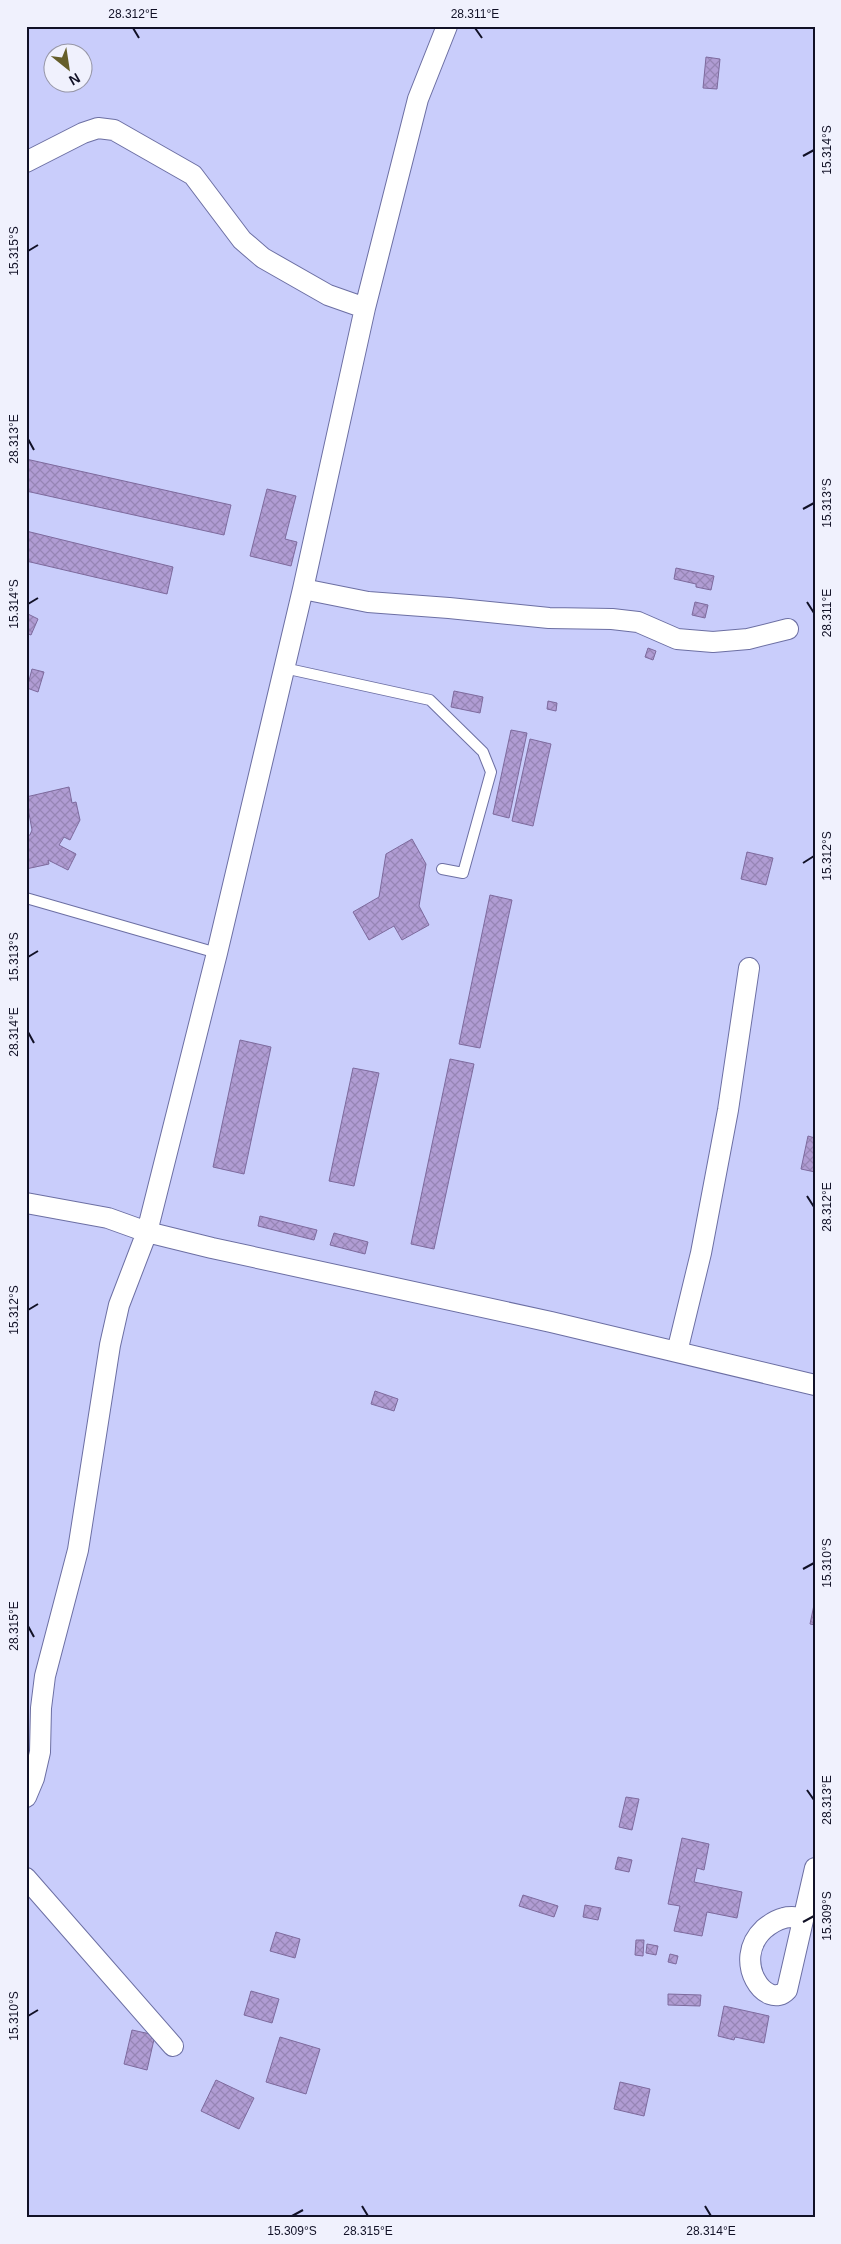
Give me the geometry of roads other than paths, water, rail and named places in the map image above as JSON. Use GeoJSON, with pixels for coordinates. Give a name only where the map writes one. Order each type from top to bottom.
{"type":"FeatureCollection","features":[{"type":"Feature","properties":{"kind":"street"},"geometry":{"type":"LineString","coordinates":[[26,1797],[34,1778],[40,1752],[40,1708],[45,1676],[78,1550],[110,1345],[119,1305],[147,1232],[217,953],[303,589],[365,308],[418,99],[447,26]]}},
{"type":"Feature","properties":{"kind":"street"},"geometry":{"type":"LineString","coordinates":[[26,162],[82,133],[98,128],[114,130],[193,175],[242,240],[263,258],[328,294],[365,308]]}},
{"type":"Feature","properties":{"kind":"street"},"geometry":{"type":"LineString","coordinates":[[303,589],[368,602],[549,618],[612,619],[638,622],[677,639],[713,642],[748,638],[788,629]]}},
{"type":"Feature","properties":{"kind":"street"},"geometry":{"type":"LineString","coordinates":[[677,1352],[703,1244],[728,1110],[749,968]]}},
{"type":"Feature","properties":{"kind":"street"},"geometry":{"type":"LineString","coordinates":[[26,1203],[108,1218],[147,1232],[551,1322],[815,1385]]}},
{"type":"Feature","properties":{"kind":"street"},"geometry":{"type":"LineString","coordinates":[[803,1917],[815,1868]]}},
{"type":"Feature","properties":{"kind":"street"},"geometry":{"type":"LineString","coordinates":[[26,1878],[174,2046]]}},
{"type":"Feature","properties":{"kind":"lane"},"geometry":{"type":"LineString","coordinates":[[284,668],[430,700],[484,752],[491,772],[463,874],[442,869]]}},
{"type":"Feature","properties":{"kind":"lane"},"geometry":{"type":"LineString","coordinates":[[26,898],[217,953]]}}]}
